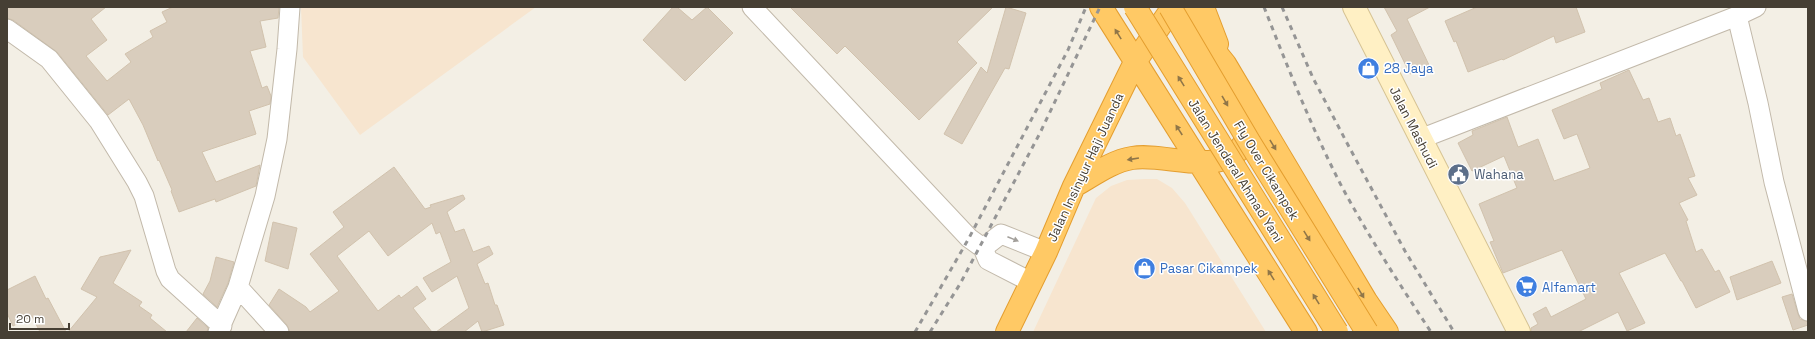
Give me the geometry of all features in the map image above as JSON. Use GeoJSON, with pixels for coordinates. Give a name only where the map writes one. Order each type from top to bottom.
{"type":"FeatureCollection","features":[{"type":"Feature","properties":{"kind":"highway"},"geometry":{"type":"LineString","coordinates":[[1101,7],[1306,332]]}},
{"type":"Feature","properties":{"kind":"highway","name":"Jalan Jenderal Ahmad Yani"},"geometry":{"type":"LineString","coordinates":[[1135,7],[1337,332]]}},
{"type":"Feature","properties":{"kind":"highway","name":"Jalan Insinyur Haji Juanda"},"geometry":{"type":"LineString","coordinates":[[1008,332],[1046,252],[1074,186],[1135,62],[1171,7]]}},
{"type":"Feature","properties":{"kind":"highway","name":"Fly Over Cikampek"},"geometry":{"type":"LineString","coordinates":[[1171,7],[1250,143],[1367,332]]}},
{"type":"Feature","properties":{"kind":"highway"},"geometry":{"type":"LineString","coordinates":[[1179,7],[1225,64],[1386,332]]}},
{"type":"Feature","properties":{"kind":"highway"},"geometry":{"type":"LineString","coordinates":[[1204,7],[1225,64]]}},
{"type":"Feature","properties":{"kind":"highway"},"geometry":{"type":"LineString","coordinates":[[1074,186],[1112,165],[1132,158],[1200,162],[1221,160],[1240,148],[1246,140],[1252,120],[1252,110]]}},
{"type":"Feature","properties":{"kind":"street"},"geometry":{"type":"LineString","coordinates":[[7,29],[49,58],[99,121],[137,182],[144,196],[170,279],[220,329],[238,287],[265,196],[277,138],[290,7]]}},
{"type":"Feature","properties":{"kind":"street"},"geometry":{"type":"LineString","coordinates":[[752,7],[969,238],[983,248],[988,260],[1032,282]]}},
{"type":"Feature","properties":{"kind":"street","name":"Jalan Mashudi"},"geometry":{"type":"LineString","coordinates":[[1354,7],[1519,332]]}},
{"type":"Feature","properties":{"kind":"street"},"geometry":{"type":"LineString","coordinates":[[1420,139],[1737,16],[1756,7]]}},
{"type":"Feature","properties":{"kind":"street"},"geometry":{"type":"LineString","coordinates":[[1737,16],[1758,103],[1774,182],[1808,311]]}},
{"type":"Feature","properties":{"kind":"street"},"geometry":{"type":"LineString","coordinates":[[983,248],[1001,234],[1046,252]]}},
{"type":"Feature","properties":{"kind":"street"},"geometry":{"type":"LineString","coordinates":[[238,287],[279,332]]}},
{"type":"Feature","properties":{"kind":"shaded area"},"geometry":{"type":"Polygon","coordinates":[[[301,7],[536,7],[360,135],[303,57],[301,7]]]}},
{"type":"Feature","properties":{"kind":"shaded area","name":"Pasar Cikampek"},"geometry":{"type":"Polygon","coordinates":[[[1157,179],[1172,188],[1185,203],[1266,332],[1033,332],[1096,198],[1111,186],[1127,180],[1157,179]]]}},
{"type":"Feature","properties":{"kind":"building"},"geometry":{"type":"Polygon","coordinates":[[[7,7],[106,7],[91,19],[107,40],[86,56],[107,81],[131,62],[125,54],[153,37],[150,31],[167,22],[162,12],[173,7],[279,7],[278,18],[260,21],[266,47],[250,51],[262,88],[267,86],[271,96],[270,104],[249,111],[256,134],[202,152],[216,182],[260,165],[256,186],[216,202],[215,199],[179,212],[171,191],[172,190],[159,160],[158,161],[143,125],[129,99],[108,115],[57,52],[13,20],[7,18],[7,7]]]}},
{"type":"Feature","properties":{"kind":"building"},"geometry":{"type":"Polygon","coordinates":[[[673,7],[677,7],[692,20],[707,7],[733,33],[685,81],[643,40],[673,7]]]}},
{"type":"Feature","properties":{"kind":"building"},"geometry":{"type":"Polygon","coordinates":[[[790,7],[993,7],[957,42],[977,63],[919,120],[845,46],[837,54],[790,7]]]}},
{"type":"Feature","properties":{"kind":"building"},"geometry":{"type":"Polygon","coordinates":[[[1006,7],[1026,13],[1009,69],[1005,68],[962,144],[944,134],[981,67],[987,73],[1006,7]]]}},
{"type":"Feature","properties":{"kind":"building"},"geometry":{"type":"Polygon","coordinates":[[[1384,7],[1430,7],[1407,19],[1429,65],[1410,74],[1391,35],[1397,31],[1384,7]]]}},
{"type":"Feature","properties":{"kind":"building"},"geometry":{"type":"Polygon","coordinates":[[[1477,7],[1576,7],[1585,32],[1556,43],[1554,36],[1503,60],[1502,59],[1468,72],[1456,41],[1454,42],[1445,21],[1477,7]]]}},
{"type":"Feature","properties":{"kind":"building"},"geometry":{"type":"Polygon","coordinates":[[[1629,70],[1643,100],[1649,98],[1658,122],[1670,118],[1676,136],[1680,134],[1695,176],[1688,178],[1697,195],[1679,203],[1688,220],[1686,221],[1696,252],[1702,249],[1715,272],[1719,270],[1730,292],[1696,308],[1665,253],[1619,273],[1645,323],[1627,331],[1618,312],[1578,332],[1531,332],[1531,328],[1538,324],[1533,314],[1546,307],[1551,317],[1586,299],[1562,250],[1503,273],[1490,242],[1494,241],[1479,204],[1517,188],[1504,156],[1472,171],[1458,143],[1473,135],[1472,131],[1507,117],[1518,147],[1538,139],[1554,181],[1590,168],[1577,134],[1564,139],[1552,110],[1602,89],[1600,83],[1629,70]]]}},
{"type":"Feature","properties":{"kind":"building"},"geometry":{"type":"Polygon","coordinates":[[[394,167],[425,209],[431,207],[430,205],[463,195],[465,199],[447,212],[455,232],[464,229],[473,252],[489,246],[493,254],[477,264],[485,284],[488,283],[495,305],[497,305],[504,325],[482,332],[478,321],[464,332],[436,332],[469,308],[457,276],[432,292],[423,278],[451,262],[440,232],[436,234],[432,223],[388,256],[369,231],[337,256],[378,311],[399,295],[401,298],[417,286],[426,299],[413,308],[432,332],[290,332],[287,325],[269,305],[279,289],[306,307],[310,312],[339,291],[310,254],[344,227],[333,212],[394,167]]]}},
{"type":"Feature","properties":{"kind":"building"},"geometry":{"type":"Polygon","coordinates":[[[273,222],[297,228],[288,269],[265,261],[273,222]]]}},
{"type":"Feature","properties":{"kind":"building"},"geometry":{"type":"Polygon","coordinates":[[[131,250],[113,283],[142,302],[139,306],[152,315],[150,318],[167,332],[68,332],[97,297],[81,289],[100,257],[131,250]]]}},
{"type":"Feature","properties":{"kind":"building"},"geometry":{"type":"Polygon","coordinates":[[[216,257],[234,262],[228,283],[217,307],[203,294],[210,281],[216,257]]]}},
{"type":"Feature","properties":{"kind":"building"},"geometry":{"type":"Polygon","coordinates":[[[1772,261],[1781,283],[1737,300],[1730,277],[1772,261]]]}},
{"type":"Feature","properties":{"kind":"building"},"geometry":{"type":"Polygon","coordinates":[[[35,276],[46,299],[48,298],[66,332],[40,332],[32,316],[13,326],[7,313],[7,290],[35,276]]]}},
{"type":"Feature","properties":{"kind":"building"},"geometry":{"type":"Polygon","coordinates":[[[1792,294],[1800,319],[1808,322],[1808,325],[1793,330],[1782,297],[1792,294]]]}},
{"type":"Feature","properties":{"kind":"building"},"geometry":{"type":"Polygon","coordinates":[[[197,318],[208,328],[207,332],[186,332],[197,318]]]}},
{"type":"Feature","properties":{"kind":"railway"},"geometry":{"type":"LineString","coordinates":[[915,332],[969,238],[1068,50],[1086,7]]}},
{"type":"Feature","properties":{"kind":"railway"},"geometry":{"type":"LineString","coordinates":[[930,332],[960,284],[1040,133],[1100,7]]}},
{"type":"Feature","properties":{"kind":"railway"},"geometry":{"type":"LineString","coordinates":[[1264,7],[1310,121],[1342,187],[1385,261],[1431,332]]}},
{"type":"Feature","properties":{"kind":"railway"},"geometry":{"type":"LineString","coordinates":[[1282,7],[1313,78],[1347,143],[1405,251],[1454,332]]}},
{"type":"Feature","properties":{"kind":"place","name":"28 Jaya"},"geometry":{"type":"Point","coordinates":[1368,68]}},
{"type":"Feature","properties":{"kind":"place","name":"Wahana"},"geometry":{"type":"Point","coordinates":[1458,174]}},
{"type":"Feature","properties":{"kind":"place","name":"Pasar Cikampek"},"geometry":{"type":"Point","coordinates":[1145,268]}},
{"type":"Feature","properties":{"kind":"place","name":"Alfamart"},"geometry":{"type":"Point","coordinates":[1526,287]}}]}
